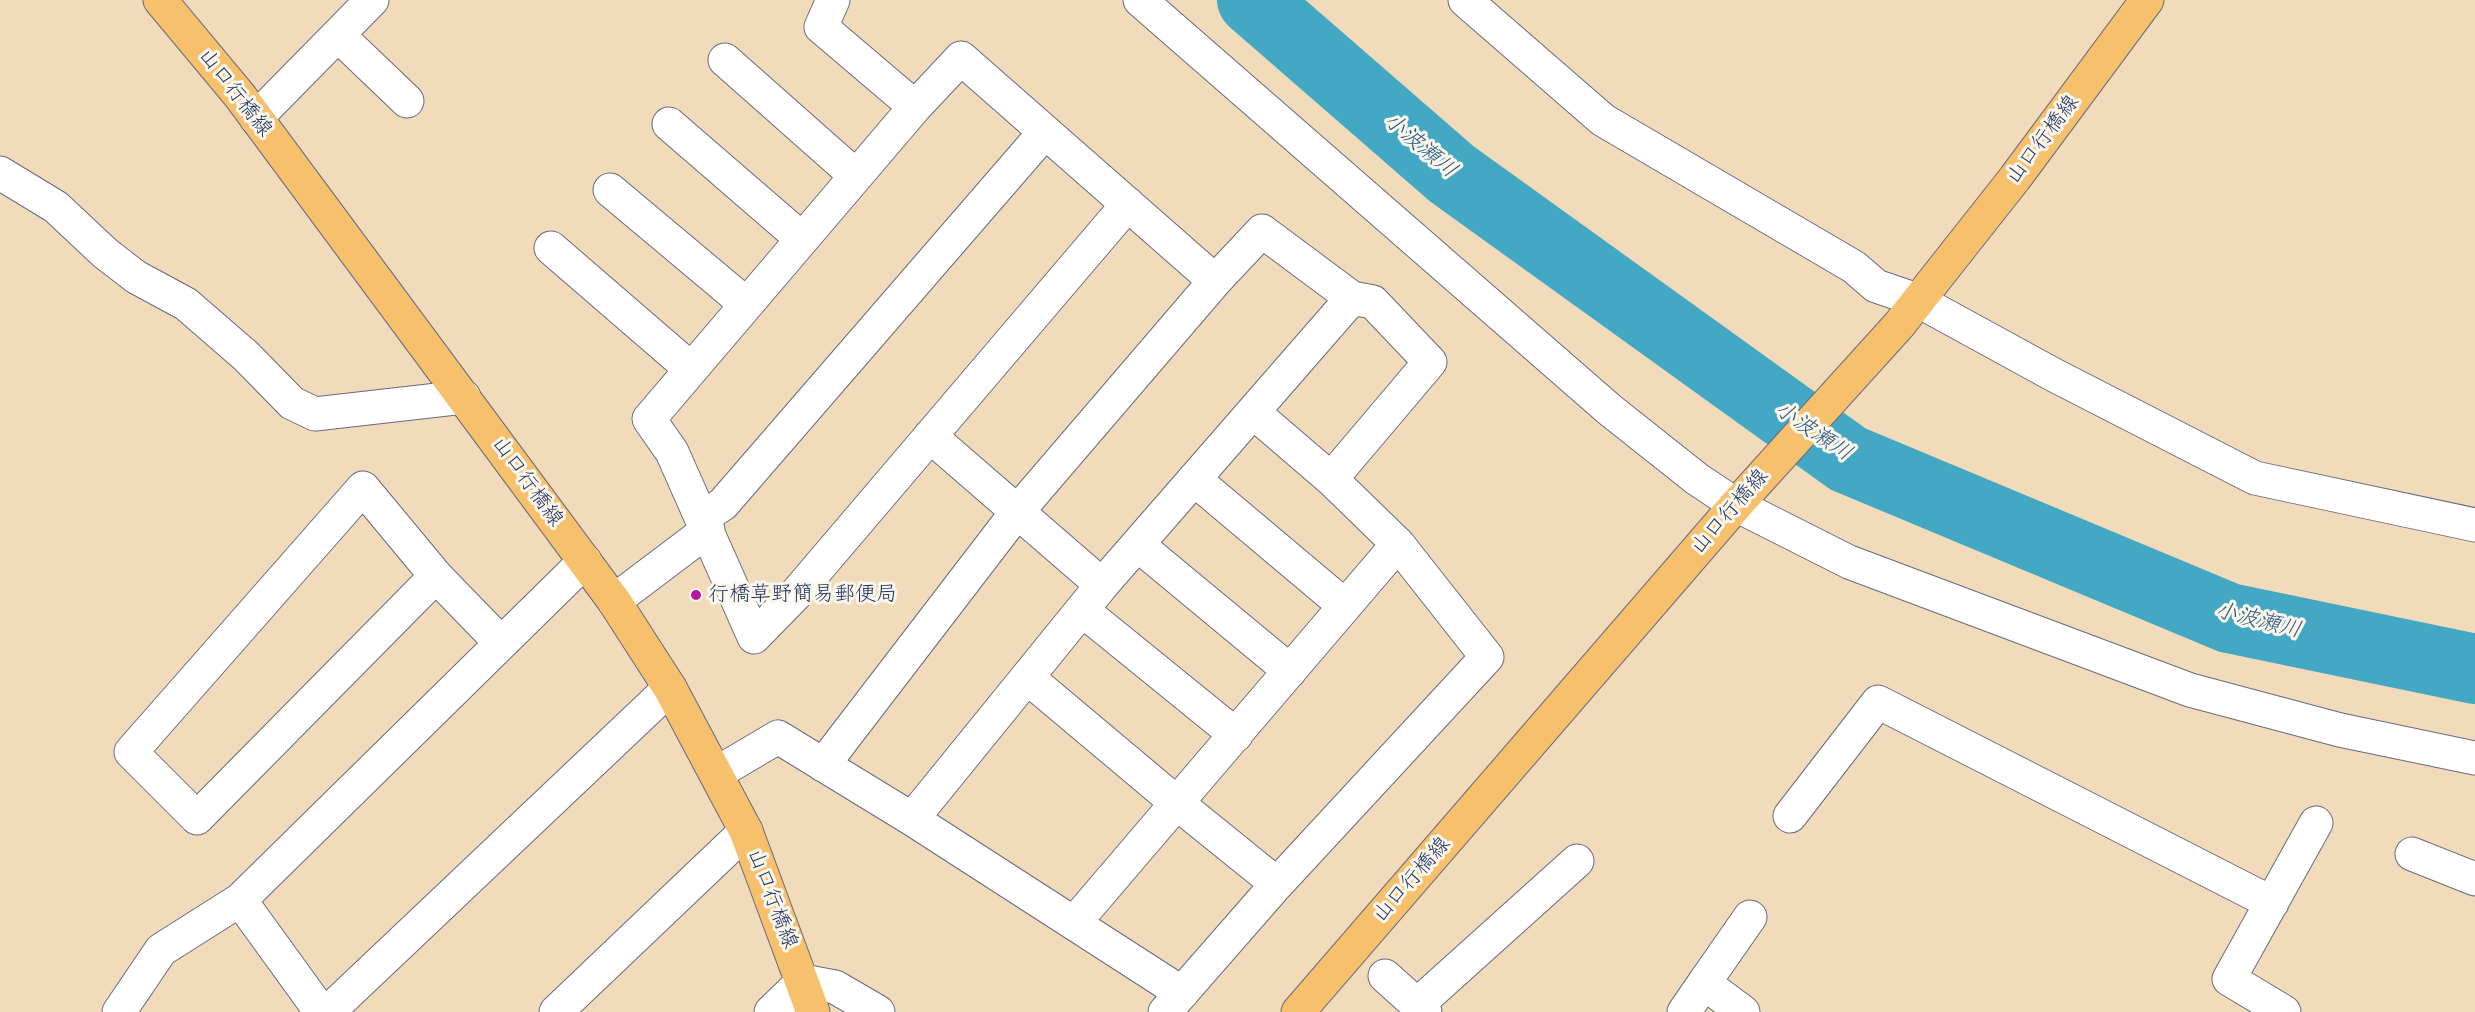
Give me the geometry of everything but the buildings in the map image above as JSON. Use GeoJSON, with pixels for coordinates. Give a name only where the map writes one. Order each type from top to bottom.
{"type":"FeatureCollection","features":[{"type":"Feature","properties":{"kind":"main road","name":"山口行橋線"},"geometry":{"type":"LineString","coordinates":[[160,0],[256,118],[614,601],[670,688],[746,831],[813,1012]]}},
{"type":"Feature","properties":{"kind":"main road","name":"山口行橋線"},"geometry":{"type":"LineString","coordinates":[[1298,1012],[1736,505],[1908,313],[2015,178],[2147,0]]}},
{"type":"Feature","properties":{"kind":"street"},"geometry":{"type":"LineString","coordinates":[[256,118],[372,0]]}},
{"type":"Feature","properties":{"kind":"street"},"geometry":{"type":"LineString","coordinates":[[832,0],[821,27],[915,106]]}},
{"type":"Feature","properties":{"kind":"street"},"geometry":{"type":"LineString","coordinates":[[1140,0],[1610,410],[1697,478],[1736,505],[1849,562],[2190,690],[2340,730],[2475,758]]}},
{"type":"Feature","properties":{"kind":"street"},"geometry":{"type":"LineString","coordinates":[[1465,0],[1603,120],[1854,267],[1908,313],[2054,375],[2255,478],[2475,525]]}},
{"type":"Feature","properties":{"kind":"street"},"geometry":{"type":"LineString","coordinates":[[338,35],[407,101]]}},
{"type":"Feature","properties":{"kind":"street"},"geometry":{"type":"LineString","coordinates":[[1128,204],[795,595],[754,637],[672,452],[649,419],[915,106],[961,58],[1128,204],[1215,281]]}},
{"type":"Feature","properties":{"kind":"street"},"geometry":{"type":"LineString","coordinates":[[725,60],[856,176]]}},
{"type":"Feature","properties":{"kind":"street"},"geometry":{"type":"LineString","coordinates":[[669,124],[802,239]]}},
{"type":"Feature","properties":{"kind":"street"},"geometry":{"type":"LineString","coordinates":[[614,601],[705,524],[1045,132]]}},
{"type":"Feature","properties":{"kind":"street"},"geometry":{"type":"LineString","coordinates":[[0,173],[56,207],[105,253],[136,277],[186,304],[246,356],[292,403],[315,414],[464,397]]}},
{"type":"Feature","properties":{"kind":"street"},"geometry":{"type":"LineString","coordinates":[[610,190],[746,304]]}},
{"type":"Feature","properties":{"kind":"street"},"geometry":{"type":"LineString","coordinates":[[824,765],[1017,512],[1215,281],[1262,231],[1352,298],[1373,302],[1430,363],[1330,479]]}},
{"type":"Feature","properties":{"kind":"street"},"geometry":{"type":"LineString","coordinates":[[551,248],[691,369]]}},
{"type":"Feature","properties":{"kind":"street"},"geometry":{"type":"LineString","coordinates":[[912,819],[1092,598],[1352,298]]}},
{"type":"Feature","properties":{"kind":"street"},"geometry":{"type":"LineString","coordinates":[[717,773],[778,737],[1075,922],[1173,1002],[1277,884],[1487,657],[1398,544],[1330,479],[1253,412]]}},
{"type":"Feature","properties":{"kind":"street"},"geometry":{"type":"LineString","coordinates":[[930,436],[1017,512],[1092,598],[1236,735]]}},
{"type":"Feature","properties":{"kind":"street"},"geometry":{"type":"LineString","coordinates":[[1194,479],[1345,606]]}},
{"type":"Feature","properties":{"kind":"street"},"geometry":{"type":"LineString","coordinates":[[436,576],[197,818],[132,752],[363,488],[436,576],[500,642]]}},
{"type":"Feature","properties":{"kind":"street"},"geometry":{"type":"LineString","coordinates":[[1075,922],[1398,544]]}},
{"type":"Feature","properties":{"kind":"street"},"geometry":{"type":"LineString","coordinates":[[1138,545],[1290,671]]}},
{"type":"Feature","properties":{"kind":"street"},"geometry":{"type":"LineString","coordinates":[[119,1012],[161,950],[240,900],[585,561]]}},
{"type":"Feature","properties":{"kind":"street"},"geometry":{"type":"LineString","coordinates":[[1028,678],[1277,884]]}},
{"type":"Feature","properties":{"kind":"street"},"geometry":{"type":"LineString","coordinates":[[328,1012],[670,688]]}},
{"type":"Feature","properties":{"kind":"street"},"geometry":{"type":"LineString","coordinates":[[1790,816],[1878,702],[2272,903]]}},
{"type":"Feature","properties":{"kind":"street"},"geometry":{"type":"LineString","coordinates":[[2284,1012],[2244,1002],[2229,979],[2316,823]]}},
{"type":"Feature","properties":{"kind":"street"},"geometry":{"type":"LineString","coordinates":[[555,1012],[746,831]]}},
{"type":"Feature","properties":{"kind":"street"},"geometry":{"type":"LineString","coordinates":[[2412,854],[2475,879]]}},
{"type":"Feature","properties":{"kind":"street"},"geometry":{"type":"LineString","coordinates":[[1385,976],[1421,1008],[1577,861]]}},
{"type":"Feature","properties":{"kind":"street"},"geometry":{"type":"LineString","coordinates":[[240,900],[321,1012]]}},
{"type":"Feature","properties":{"kind":"street"},"geometry":{"type":"LineString","coordinates":[[1684,1012],[1750,917]]}},
{"type":"Feature","properties":{"kind":"street"},"geometry":{"type":"LineString","coordinates":[[771,1012],[803,981],[835,987],[878,1012]]}},
{"type":"Feature","properties":{"kind":"street"},"geometry":{"type":"LineString","coordinates":[[1704,983],[1743,1012]]}},
{"type":"Feature","properties":{"kind":"waterway","name":"小波瀬川"},"geometry":{"type":"LineString","coordinates":[[1252,0],[1452,174],[1848,459],[2229,618],[2475,669]]}},
{"type":"Feature","properties":{"kind":"place","name":"行橋草野簡易郵便局"},"geometry":{"type":"Point","coordinates":[696,595]}}]}
